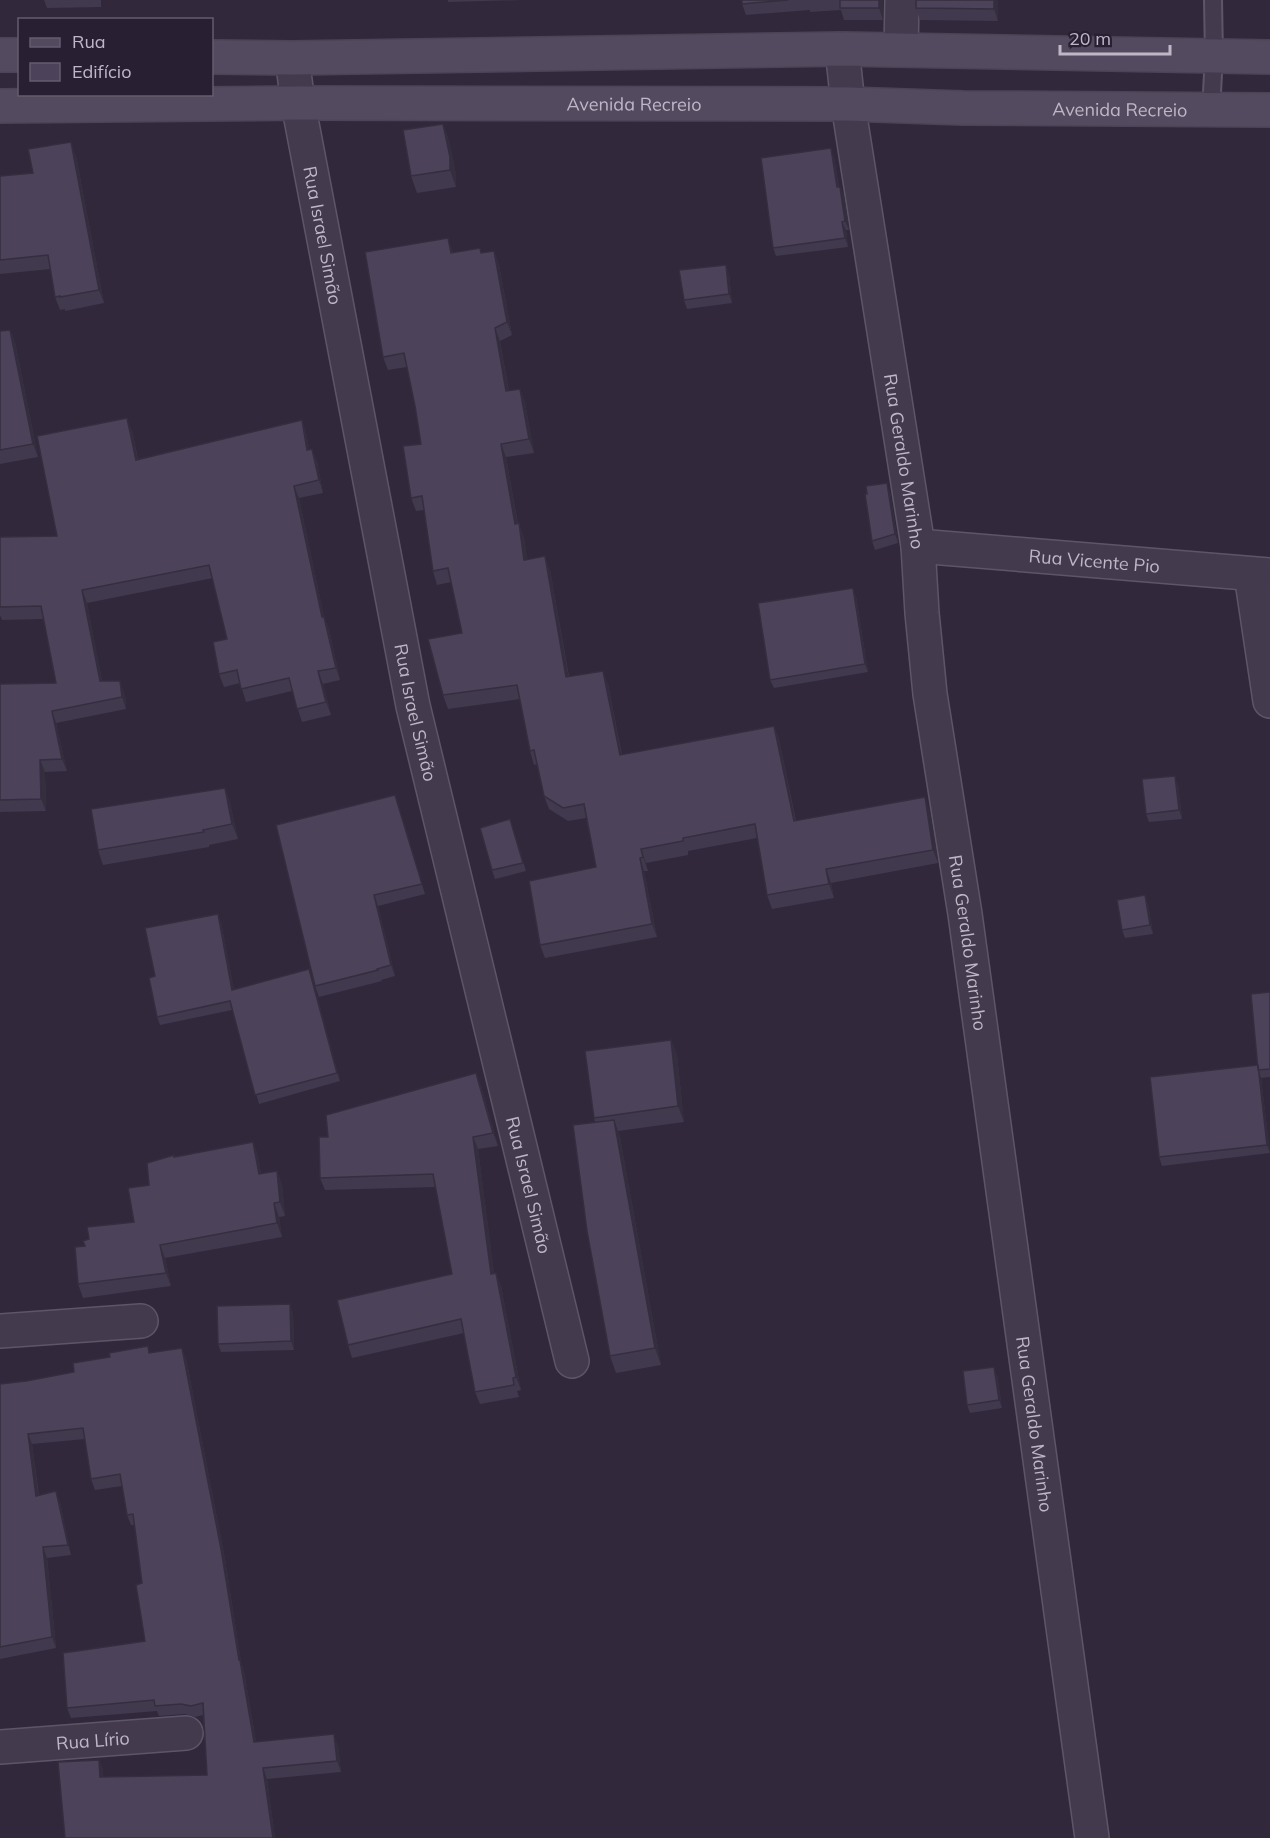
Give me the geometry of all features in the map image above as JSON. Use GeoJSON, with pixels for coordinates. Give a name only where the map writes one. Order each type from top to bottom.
{"type":"FeatureCollection","features":[{"type":"Feature","properties":{"kind":"main road"},"geometry":{"type":"LineString","coordinates":[[213,57],[292,58],[842,49],[1270,57]]}},
{"type":"Feature","properties":{"kind":"main road"},"geometry":{"type":"LineString","coordinates":[[0,55],[18,55]]}},
{"type":"Feature","properties":{"kind":"main road","name":"Avenida Recreio"},"geometry":{"type":"LineString","coordinates":[[0,106],[298,103],[848,104],[963,108],[1270,110]]}},
{"type":"Feature","properties":{"kind":"street"},"geometry":{"type":"LineString","coordinates":[[901,50],[902,0]]}},
{"type":"Feature","properties":{"kind":"street","name":"Rua Geraldo Marinho"},"geometry":{"type":"LineString","coordinates":[[842,49],[848,104],[918,546],[930,694],[965,914],[1092,1838]]}},
{"type":"Feature","properties":{"kind":"street","name":"Rua Israel Simão"},"geometry":{"type":"LineString","coordinates":[[292,58],[298,103],[413,706],[572,1361]]}},
{"type":"Feature","properties":{"kind":"street","name":"Rua Vicente Pio"},"geometry":{"type":"LineString","coordinates":[[918,546],[1260,574]]}},
{"type":"Feature","properties":{"kind":"street"},"geometry":{"type":"LineString","coordinates":[[1260,574],[1270,701]]}},
{"type":"Feature","properties":{"kind":"street"},"geometry":{"type":"LineString","coordinates":[[0,1331],[141,1321]]}},
{"type":"Feature","properties":{"kind":"street","name":"Rua Lírio"},"geometry":{"type":"LineString","coordinates":[[0,1747],[186,1733]]}},
{"type":"Feature","properties":{"kind":"lane"},"geometry":{"type":"LineString","coordinates":[[1211,110],[1214,56],[1213,0]]}},
{"type":"Feature","properties":{"kind":"building"},"geometry":{"type":"Polygon","coordinates":[[[742,0],[788,0],[742,4],[742,0]]]}},
{"type":"Feature","properties":{"kind":"building"},"geometry":{"type":"Polygon","coordinates":[[[840,0],[879,0],[879,8],[840,8],[840,0]]]}},
{"type":"Feature","properties":{"kind":"building"},"geometry":{"type":"Polygon","coordinates":[[[916,0],[994,0],[994,9],[916,8],[916,0]]]}},
{"type":"Feature","properties":{"kind":"building"},"geometry":{"type":"Polygon","coordinates":[[[443,124],[450,157],[450,170],[411,176],[403,130],[443,124]]]}},
{"type":"Feature","properties":{"kind":"building"},"geometry":{"type":"Polygon","coordinates":[[[71,142],[99,290],[55,297],[48,255],[0,260],[0,176],[33,173],[28,149],[71,142]]]}},
{"type":"Feature","properties":{"kind":"building"},"geometry":{"type":"Polygon","coordinates":[[[831,148],[837,187],[840,187],[845,238],[773,248],[761,158],[831,148]]]}},
{"type":"Feature","properties":{"kind":"building"},"geometry":{"type":"Polygon","coordinates":[[[448,238],[451,253],[480,248],[481,253],[494,251],[507,322],[495,328],[506,391],[520,389],[529,439],[501,444],[515,524],[519,523],[524,560],[545,556],[566,677],[603,671],[620,755],[774,726],[794,821],[925,797],[933,850],[826,869],[829,884],[767,895],[755,824],[683,838],[683,841],[641,849],[643,857],[640,858],[652,924],[540,945],[529,881],[596,867],[584,804],[563,808],[544,796],[534,750],[530,751],[517,685],[443,695],[428,639],[462,633],[448,568],[433,571],[422,496],[411,498],[403,446],[421,444],[415,406],[404,353],[383,357],[365,252],[448,238]]]}},
{"type":"Feature","properties":{"kind":"building"},"geometry":{"type":"Polygon","coordinates":[[[726,265],[729,294],[684,300],[679,270],[726,265]]]}},
{"type":"Feature","properties":{"kind":"building"},"geometry":{"type":"Polygon","coordinates":[[[10,330],[33,444],[0,450],[0,331],[10,330]]]}},
{"type":"Feature","properties":{"kind":"building"},"geometry":{"type":"Polygon","coordinates":[[[127,418],[136,460],[302,420],[307,450],[312,449],[319,480],[294,486],[322,617],[324,617],[336,668],[318,671],[326,702],[297,709],[289,678],[241,689],[237,670],[219,674],[213,642],[227,639],[209,565],[82,590],[100,681],[120,681],[122,697],[52,711],[62,759],[40,760],[41,799],[0,800],[0,684],[56,683],[41,606],[0,607],[0,537],[57,536],[37,436],[127,418]]]}},
{"type":"Feature","properties":{"kind":"building"},"geometry":{"type":"Polygon","coordinates":[[[887,483],[895,534],[872,541],[865,494],[867,494],[866,486],[887,483]]]}},
{"type":"Feature","properties":{"kind":"building"},"geometry":{"type":"Polygon","coordinates":[[[853,588],[865,664],[770,680],[758,603],[853,588]]]}},
{"type":"Feature","properties":{"kind":"building"},"geometry":{"type":"Polygon","coordinates":[[[1175,776],[1179,810],[1146,814],[1142,779],[1175,776]]]}},
{"type":"Feature","properties":{"kind":"building"},"geometry":{"type":"Polygon","coordinates":[[[225,788],[232,824],[203,830],[204,832],[98,850],[91,809],[225,788]]]}},
{"type":"Feature","properties":{"kind":"building"},"geometry":{"type":"Polygon","coordinates":[[[395,795],[422,884],[374,895],[391,965],[315,986],[276,825],[395,795]]]}},
{"type":"Feature","properties":{"kind":"building"},"geometry":{"type":"Polygon","coordinates":[[[510,819],[523,863],[492,870],[480,828],[510,819]]]}},
{"type":"Feature","properties":{"kind":"building"},"geometry":{"type":"Polygon","coordinates":[[[1145,895],[1150,925],[1122,930],[1117,900],[1145,895]]]}},
{"type":"Feature","properties":{"kind":"building"},"geometry":{"type":"Polygon","coordinates":[[[218,914],[232,990],[309,969],[337,1073],[255,1095],[230,1001],[157,1017],[149,978],[155,976],[145,928],[218,914]]]}},
{"type":"Feature","properties":{"kind":"building"},"geometry":{"type":"Polygon","coordinates":[[[1270,992],[1270,1069],[1258,1070],[1251,994],[1270,992]]]}},
{"type":"Feature","properties":{"kind":"building"},"geometry":{"type":"Polygon","coordinates":[[[671,1040],[678,1106],[594,1118],[585,1051],[671,1040]]]}},
{"type":"Feature","properties":{"kind":"building"},"geometry":{"type":"Polygon","coordinates":[[[1258,1065],[1267,1145],[1159,1157],[1150,1077],[1258,1065]]]}},
{"type":"Feature","properties":{"kind":"building"},"geometry":{"type":"Polygon","coordinates":[[[476,1073],[493,1133],[473,1137],[491,1274],[496,1273],[516,1377],[513,1378],[514,1385],[475,1392],[461,1319],[348,1345],[337,1300],[452,1274],[433,1174],[320,1178],[319,1137],[328,1137],[326,1115],[476,1073]]]}},
{"type":"Feature","properties":{"kind":"building"},"geometry":{"type":"Polygon","coordinates":[[[614,1120],[655,1348],[610,1356],[587,1231],[573,1125],[614,1120]]]}},
{"type":"Feature","properties":{"kind":"building"},"geometry":{"type":"Polygon","coordinates":[[[253,1142],[259,1174],[277,1171],[280,1202],[274,1203],[277,1223],[160,1245],[166,1273],[78,1284],[75,1247],[85,1246],[83,1241],[89,1239],[87,1227],[134,1222],[128,1188],[149,1185],[147,1163],[174,1155],[174,1157],[253,1142]]]}},
{"type":"Feature","properties":{"kind":"building"},"geometry":{"type":"Polygon","coordinates":[[[290,1304],[291,1341],[218,1344],[217,1306],[290,1304]]]}},
{"type":"Feature","properties":{"kind":"building"},"geometry":{"type":"Polygon","coordinates":[[[148,1346],[149,1353],[182,1348],[221,1549],[254,1742],[334,1734],[337,1761],[263,1768],[273,1838],[65,1838],[58,1762],[99,1760],[100,1777],[207,1775],[203,1703],[191,1706],[181,1704],[155,1706],[154,1700],[67,1708],[63,1653],[145,1641],[136,1585],[142,1583],[133,1514],[127,1515],[120,1474],[91,1479],[83,1428],[28,1434],[36,1496],[56,1491],[68,1545],[43,1547],[52,1637],[0,1647],[0,1384],[74,1372],[73,1363],[110,1357],[109,1353],[148,1346]]]}},
{"type":"Feature","properties":{"kind":"building"},"geometry":{"type":"Polygon","coordinates":[[[994,1367],[999,1400],[967,1405],[963,1371],[994,1367]]]}}]}
